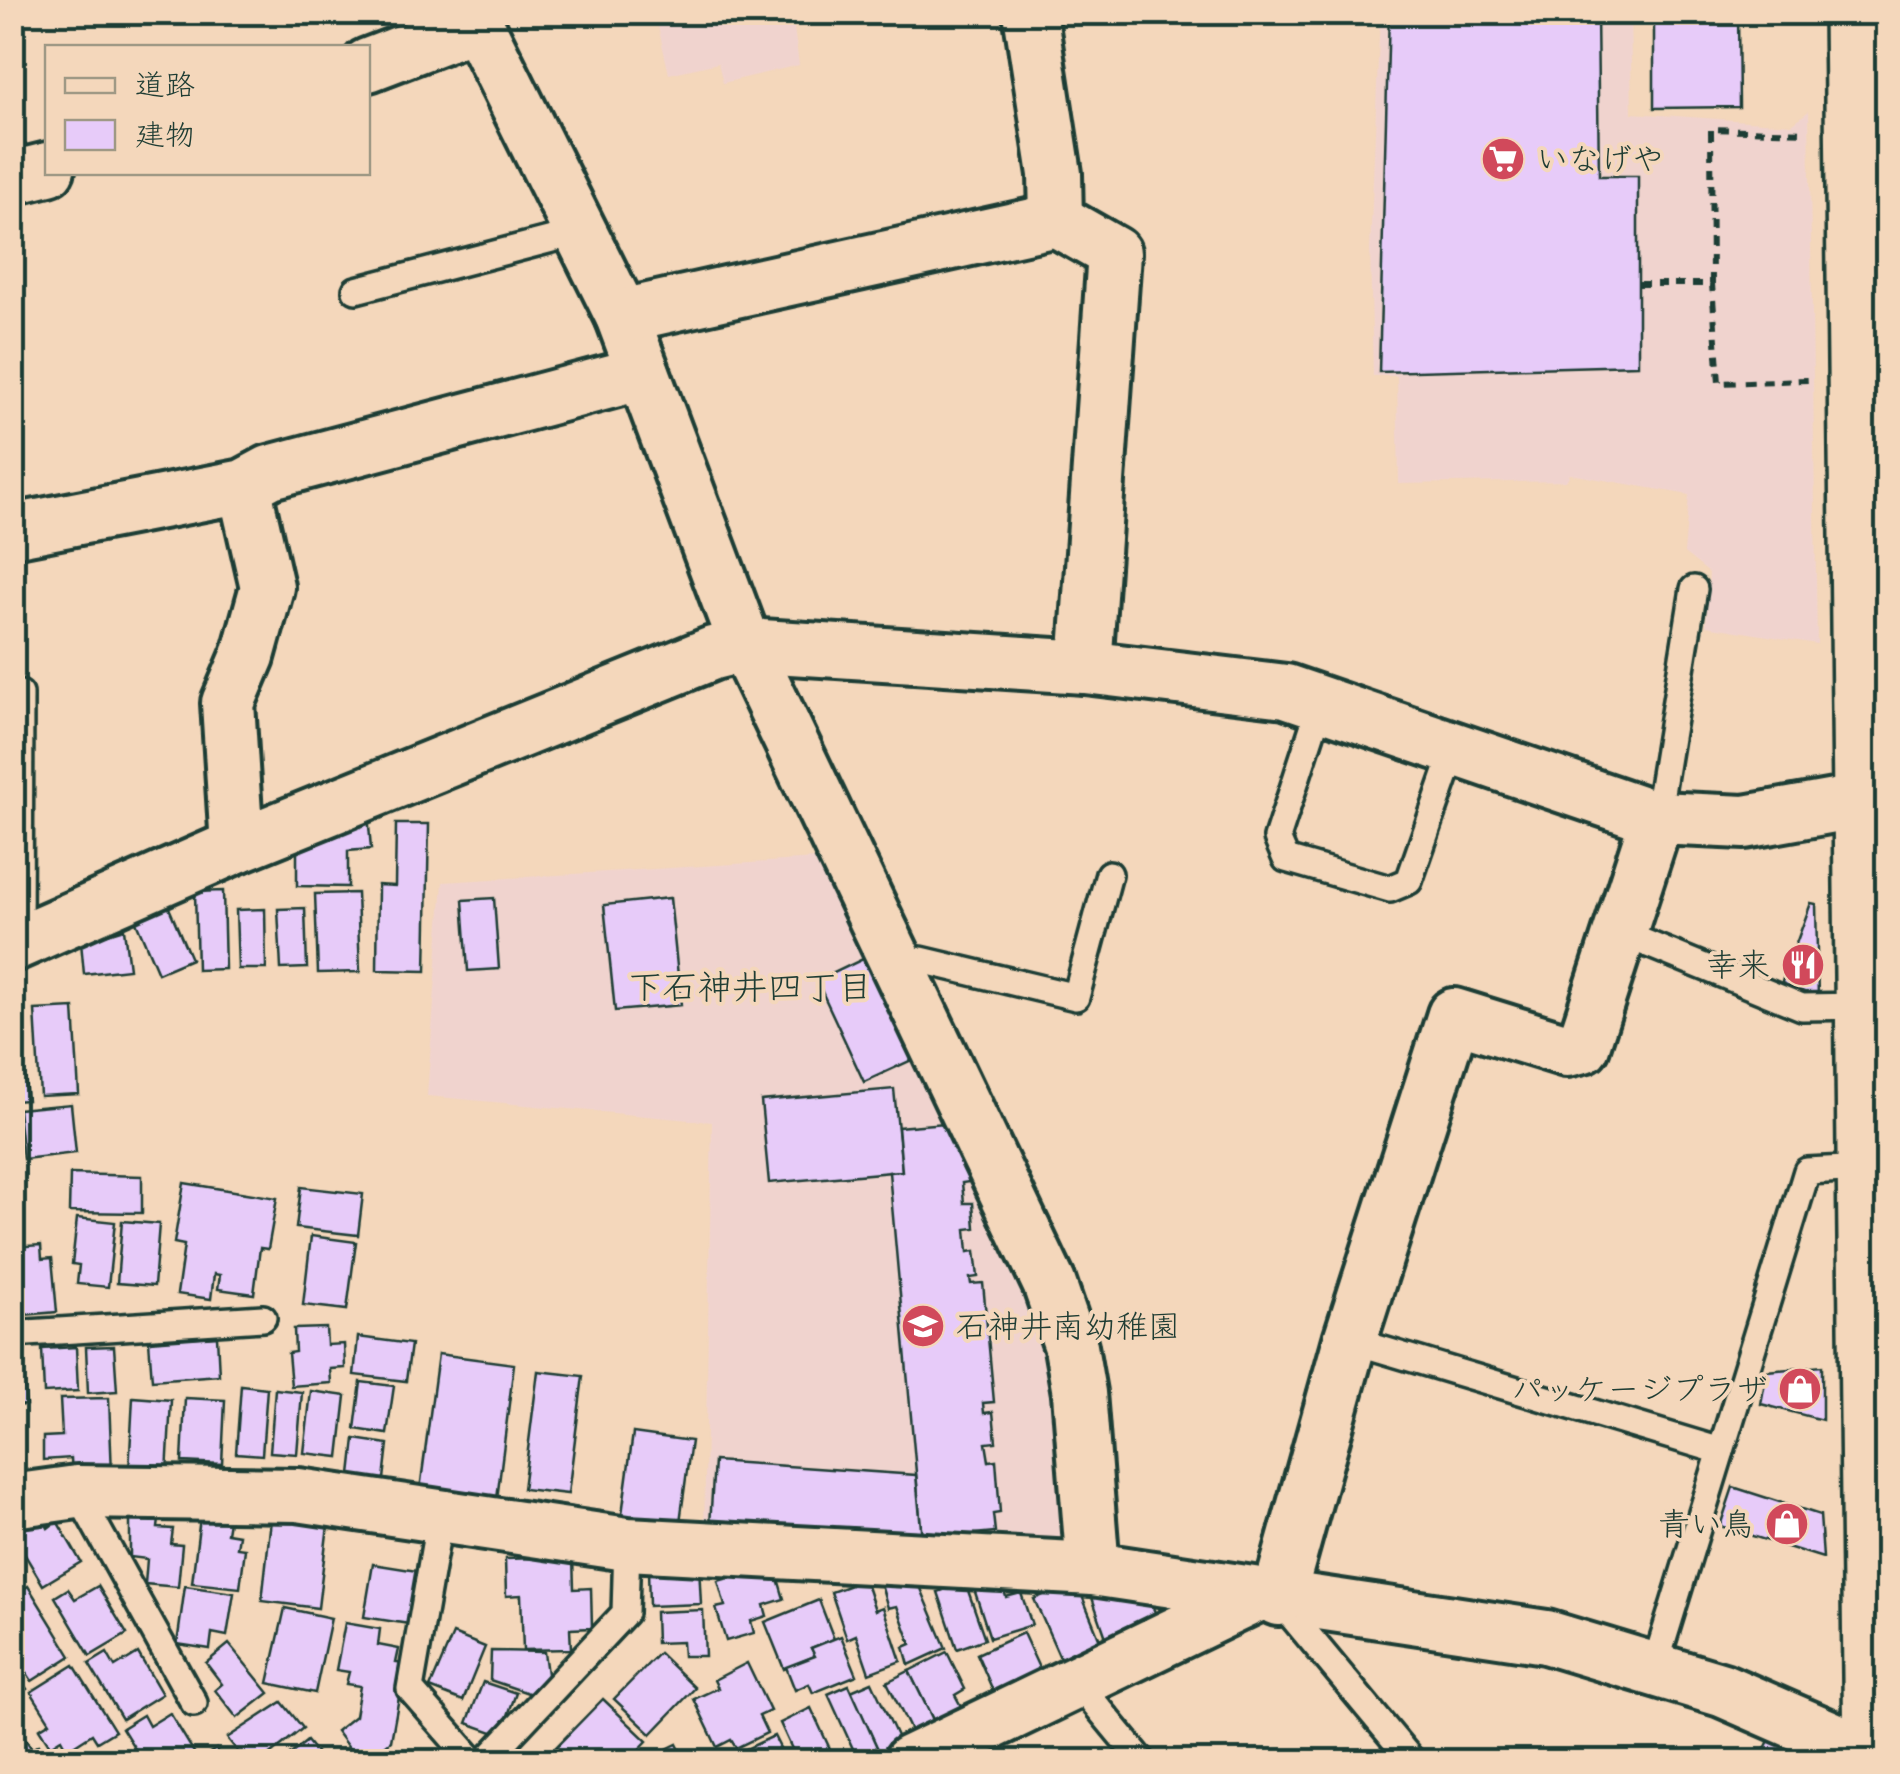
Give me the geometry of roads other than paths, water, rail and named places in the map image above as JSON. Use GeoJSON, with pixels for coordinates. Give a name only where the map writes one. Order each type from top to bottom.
{"type":"FeatureCollection","features":[{"type":"Feature","properties":{"kind":"main road"},"geometry":{"type":"LineString","coordinates":[[1852,12],[1875,633],[1862,801],[1865,1168],[1877,1373],[1858,1756]]}},
{"type":"Feature","properties":{"kind":"street"},"geometry":{"type":"LineString","coordinates":[[1030,12],[1055,174],[1056,220]]}},
{"type":"Feature","properties":{"kind":"street"},"geometry":{"type":"LineString","coordinates":[[370,63],[475,18],[582,231],[622,316],[744,644],[1049,1283],[1071,1347],[1094,1569]]}},
{"type":"Feature","properties":{"kind":"street"},"geometry":{"type":"LineString","coordinates":[[12,178],[45,170]]}},
{"type":"Feature","properties":{"kind":"street"},"geometry":{"type":"LineString","coordinates":[[622,316],[1056,220],[1114,253],[1086,667]]}},
{"type":"Feature","properties":{"kind":"street"},"geometry":{"type":"LineString","coordinates":[[12,531],[244,486],[270,472],[643,373]]}},
{"type":"Feature","properties":{"kind":"street"},"geometry":{"type":"LineString","coordinates":[[238,846],[228,703],[248,656],[267,587],[244,486]]}},
{"type":"Feature","properties":{"kind":"street"},"geometry":{"type":"LineString","coordinates":[[16,944],[238,846],[713,653],[744,644],[1086,667],[1286,691],[1657,818],[1745,822],[1862,801]]}},
{"type":"Feature","properties":{"kind":"street"},"geometry":{"type":"LineString","coordinates":[[910,1762],[1266,1598],[1454,1015],[1567,1050],[1583,1046],[1657,818]]}},
{"type":"Feature","properties":{"kind":"street"},"geometry":{"type":"LineString","coordinates":[[12,1500],[77,1492],[298,1495],[627,1544],[1094,1569],[1266,1598],[1546,1637],[1722,1690],[1858,1756]]}},
{"type":"Feature","properties":{"kind":"lane"},"geometry":{"type":"LineString","coordinates":[[356,290],[582,231]]}},
{"type":"Feature","properties":{"kind":"lane"},"geometry":{"type":"LineString","coordinates":[[1657,818],[1694,588]]}},
{"type":"Feature","properties":{"kind":"lane"},"geometry":{"type":"LineString","coordinates":[[16,944],[20,694]]}},
{"type":"Feature","properties":{"kind":"lane"},"geometry":{"type":"LineString","coordinates":[[1321,703],[1278,838],[1286,859],[1390,889],[1409,881],[1454,749]]}},
{"type":"Feature","properties":{"kind":"lane"},"geometry":{"type":"LineString","coordinates":[[896,968],[921,960],[1076,997],[1108,874]]}},
{"type":"Feature","properties":{"kind":"lane"},"geometry":{"type":"LineString","coordinates":[[1621,933],[1802,1007],[1864,1006]]}},
{"type":"Feature","properties":{"kind":"lane"},"geometry":{"type":"LineString","coordinates":[[1654,1669],[1807,1171],[1865,1168]]}},
{"type":"Feature","properties":{"kind":"lane"},"geometry":{"type":"LineString","coordinates":[[12,1334],[263,1318]]}},
{"type":"Feature","properties":{"kind":"lane"},"geometry":{"type":"LineString","coordinates":[[1350,1340],[1721,1451]]}},
{"type":"Feature","properties":{"kind":"lane"},"geometry":{"type":"LineString","coordinates":[[77,1492],[194,1703]]}},
{"type":"Feature","properties":{"kind":"lane"},"geometry":{"type":"LineString","coordinates":[[440,1516],[410,1689],[474,1762]]}},
{"type":"Feature","properties":{"kind":"lane"},"geometry":{"type":"LineString","coordinates":[[485,1762],[625,1613],[627,1544]]}},
{"type":"Feature","properties":{"kind":"lane"},"geometry":{"type":"LineString","coordinates":[[1266,1598],[1412,1762]]}},
{"type":"Feature","properties":{"kind":"lane"},"geometry":{"type":"LineString","coordinates":[[1077,1682],[1143,1762]]}},
{"type":"Feature","properties":{"kind":"place","name":"いなげや"},"geometry":{"type":"Point","coordinates":[1503,159]}},
{"type":"Feature","properties":{"kind":"place","name":"幸来"},"geometry":{"type":"Point","coordinates":[1803,965]}},
{"type":"Feature","properties":{"kind":"place","name":"石神井南幼稚園"},"geometry":{"type":"Point","coordinates":[923,1326]}},
{"type":"Feature","properties":{"kind":"place","name":"パッケージプラザ"},"geometry":{"type":"Point","coordinates":[1800,1389]}},
{"type":"Feature","properties":{"kind":"place","name":"青い鳥"},"geometry":{"type":"Point","coordinates":[1787,1524]}},
{"type":"Feature","properties":{"kind":"district","name":"下石神井四丁目"},"geometry":{"type":"Point","coordinates":[750,987]}}]}
